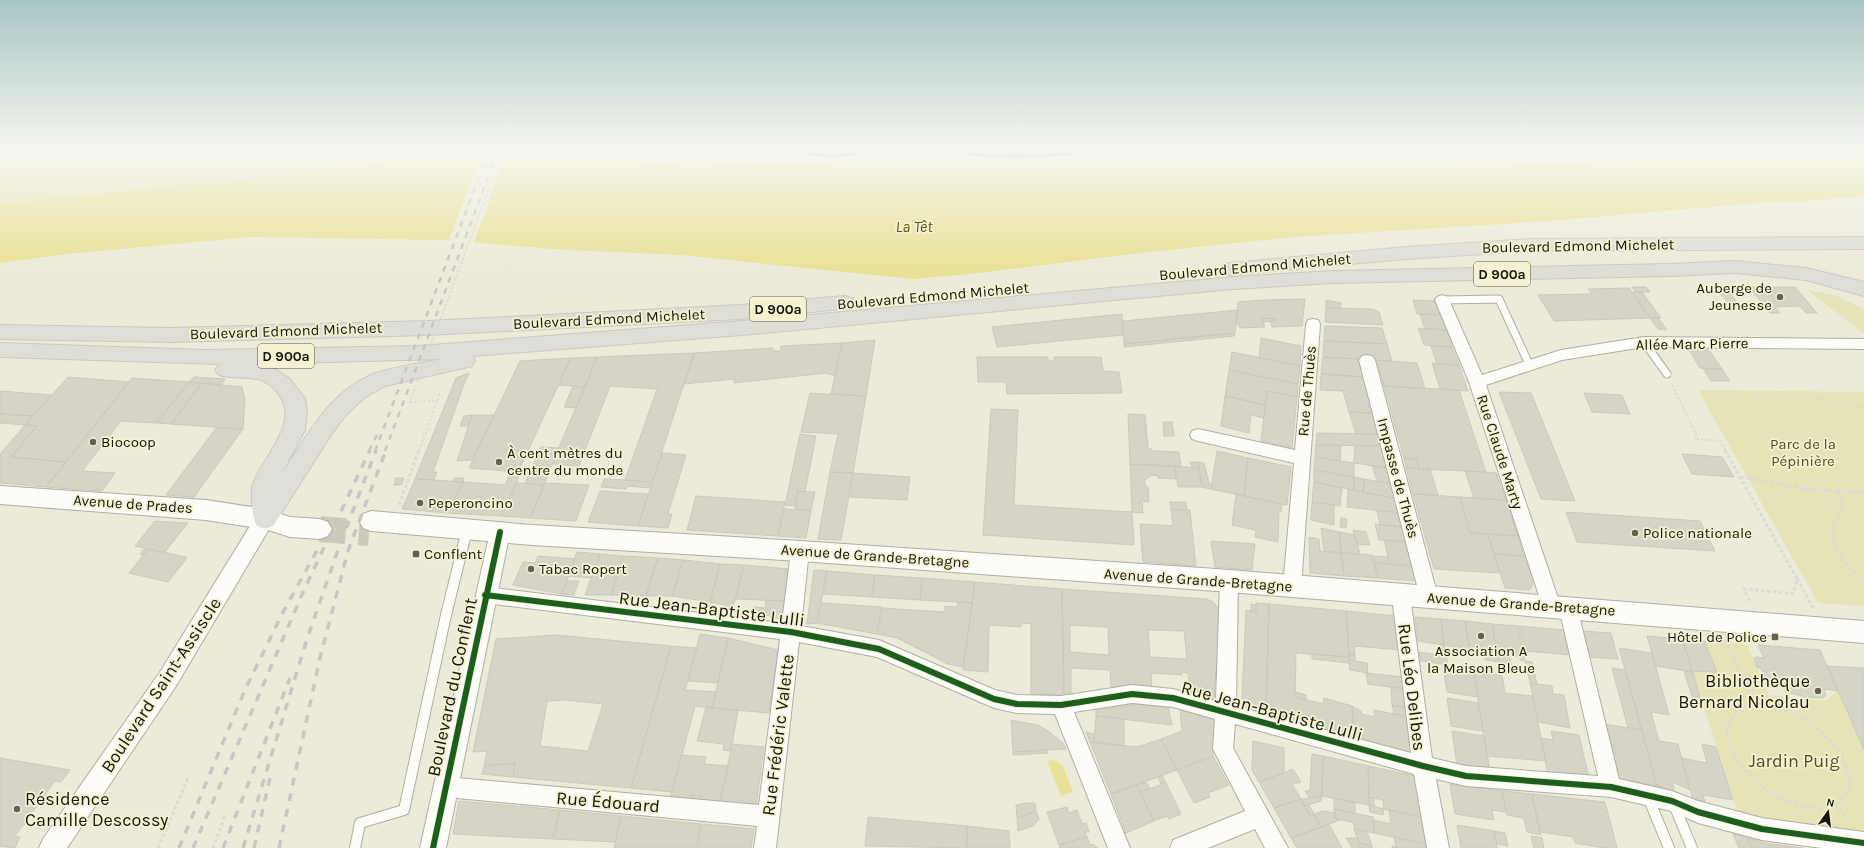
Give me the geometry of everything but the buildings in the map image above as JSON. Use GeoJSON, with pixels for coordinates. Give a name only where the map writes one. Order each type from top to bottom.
{"type":"FeatureCollection","features":[{"type":"Feature","properties":{"kind":"highway","name":"Boulevard Edmond Michelet"},"geometry":{"type":"LineString","coordinates":[[0,332],[170,335],[372,328],[428,328],[740,312],[1006,290],[1406,253],[1530,245],[1864,243]]}},
{"type":"Feature","properties":{"kind":"highway"},"geometry":{"type":"LineString","coordinates":[[1182,273],[1321,265],[1729,255],[1790,260],[1864,276]]}},
{"type":"Feature","properties":{"kind":"highway","name":"D 900a"},"geometry":{"type":"LineString","coordinates":[[1671,270],[1735,267],[1798,273],[1864,289]]}},
{"type":"Feature","properties":{"kind":"highway","name":"Boulevard Edmond Michelet"},"geometry":{"type":"LineString","coordinates":[[0,350],[206,357],[419,353],[1006,305],[1240,283],[1332,277],[1671,270]]}},
{"type":"Feature","properties":{"kind":"highway"},"geometry":{"type":"LineString","coordinates":[[1671,270],[1760,275],[1813,283],[1864,301]]}},
{"type":"Feature","properties":{"kind":"highway"},"geometry":{"type":"LineString","coordinates":[[0,319],[96,324],[372,328]]}},
{"type":"Feature","properties":{"kind":"highway"},"geometry":{"type":"LineString","coordinates":[[265,519],[323,429],[337,410],[356,392],[379,380],[571,341]]}},
{"type":"Feature","properties":{"kind":"highway"},"geometry":{"type":"LineString","coordinates":[[0,365],[247,370],[268,374],[282,384],[294,398],[296,411],[294,430],[264,485],[265,519]]}},
{"type":"Feature","properties":{"kind":"main road","name":"Avenue de Prades"},"geometry":{"type":"LineString","coordinates":[[0,495],[201,509],[265,519]]}},
{"type":"Feature","properties":{"kind":"main road"},"geometry":{"type":"LineString","coordinates":[[265,519],[290,527],[323,523]]}},
{"type":"Feature","properties":{"kind":"main road","name":"Avenue de Grande-Bretagne"},"geometry":{"type":"LineString","coordinates":[[377,526],[466,536],[499,538],[532,535],[800,551],[1229,581],[1401,596],[1429,596],[1559,606],[1864,632]]}},
{"type":"Feature","properties":{"kind":"street","name":"Rue Claude Marty"},"geometry":{"type":"LineString","coordinates":[[1442,300],[1477,382],[1559,606],[1610,787]]}},
{"type":"Feature","properties":{"kind":"street","name":"Rue de Thuès"},"geometry":{"type":"LineString","coordinates":[[1292,587],[1313,324]]}},
{"type":"Feature","properties":{"kind":"street","name":"Allée Marc Pierre"},"geometry":{"type":"LineString","coordinates":[[1477,382],[1561,354],[1644,342],[1864,344]]}},
{"type":"Feature","properties":{"kind":"street","name":"Impasse de Thuès"},"geometry":{"type":"LineString","coordinates":[[1368,360],[1429,596]]}},
{"type":"Feature","properties":{"kind":"street","name":"Rue de Thuès"},"geometry":{"type":"LineString","coordinates":[[1198,435],[1302,458]]}},
{"type":"Feature","properties":{"kind":"street","name":"Boulevard Saint-Assiscle"},"geometry":{"type":"LineString","coordinates":[[52,848],[168,679],[265,519]]}},
{"type":"Feature","properties":{"kind":"street","name":"Boulevard du Conflent"},"geometry":{"type":"LineString","coordinates":[[433,848],[485,595],[499,538]]}},
{"type":"Feature","properties":{"kind":"street","name":"Rue Frédéric Valette"},"geometry":{"type":"LineString","coordinates":[[764,848],[769,817],[800,551]]}},
{"type":"Feature","properties":{"kind":"street"},"geometry":{"type":"LineString","coordinates":[[1229,581],[1226,711],[1223,749],[1277,848]]}},
{"type":"Feature","properties":{"kind":"street","name":"Rue Jean-Baptiste Lulli"},"geometry":{"type":"LineString","coordinates":[[485,595],[791,632],[879,649],[994,699],[1017,704],[1061,705],[1132,694],[1173,698],[1226,711],[1423,766],[1466,776],[1610,787],[1672,801],[1698,812],[1762,829],[1864,843]]}},
{"type":"Feature","properties":{"kind":"street","name":"Rue Léo Delibes"},"geometry":{"type":"LineString","coordinates":[[1401,596],[1423,766],[1438,848]]}},
{"type":"Feature","properties":{"kind":"street"},"geometry":{"type":"LineString","coordinates":[[1061,705],[1119,848]]}},
{"type":"Feature","properties":{"kind":"street","name":"Rue Édouard"},"geometry":{"type":"LineString","coordinates":[[446,787],[769,817]]}},
{"type":"Feature","properties":{"kind":"street"},"geometry":{"type":"LineString","coordinates":[[1181,848],[1260,816]]}},
{"type":"Feature","properties":{"kind":"lane"},"geometry":{"type":"LineString","coordinates":[[1442,300],[1499,299],[1529,364]]}},
{"type":"Feature","properties":{"kind":"lane"},"geometry":{"type":"LineString","coordinates":[[1644,342],[1667,374]]}},
{"type":"Feature","properties":{"kind":"lane"},"geometry":{"type":"LineString","coordinates":[[356,848],[360,823],[404,810],[446,615],[466,536]]}},
{"type":"Feature","properties":{"kind":"lane"},"geometry":{"type":"LineString","coordinates":[[1648,796],[1670,848]]}},
{"type":"Feature","properties":{"kind":"lane"},"geometry":{"type":"LineString","coordinates":[[1672,801],[1692,848]]}},
{"type":"Feature","properties":{"kind":"path"},"geometry":{"type":"LineString","coordinates":[[437,401],[410,402],[488,191]]}},
{"type":"Feature","properties":{"kind":"path"},"geometry":{"type":"LineString","coordinates":[[1667,374],[1698,439],[1720,441],[1825,629]]}},
{"type":"Feature","properties":{"kind":"path"},"geometry":{"type":"LineString","coordinates":[[377,526],[440,393]]}},
{"type":"Feature","properties":{"kind":"path"},"geometry":{"type":"LineString","coordinates":[[1752,397],[1783,396],[1822,399],[1864,408]]}},
{"type":"Feature","properties":{"kind":"path"},"geometry":{"type":"LineString","coordinates":[[1740,477],[1814,490],[1864,492]]}},
{"type":"Feature","properties":{"kind":"path"},"geometry":{"type":"LineString","coordinates":[[1838,491],[1843,509],[1835,523],[1834,541],[1843,560],[1864,579]]}},
{"type":"Feature","properties":{"kind":"path"},"geometry":{"type":"LineString","coordinates":[[1759,623],[1744,589],[1793,594],[1797,580]]}},
{"type":"Feature","properties":{"kind":"path"},"geometry":{"type":"LineString","coordinates":[[1717,619],[1755,705]]}},
{"type":"Feature","properties":{"kind":"path"},"geometry":{"type":"LineString","coordinates":[[1755,705],[1772,706],[1791,712],[1826,736],[1840,752],[1848,768],[1850,784],[1845,797],[1835,805],[1820,808],[1802,806],[1782,800],[1764,788],[1748,774],[1736,758],[1729,743],[1728,728],[1732,717],[1741,709],[1755,705]]}},
{"type":"Feature","properties":{"kind":"path"},"geometry":{"type":"LineString","coordinates":[[158,848],[188,776]]}},
{"type":"Feature","properties":{"kind":"path"},"geometry":{"type":"LineString","coordinates":[[214,848],[225,816]]}},
{"type":"Feature","properties":{"kind":"green space"},"geometry":{"type":"Polygon","coordinates":[[[0,191],[125,191],[0,203],[0,191]]]}},
{"type":"Feature","properties":{"kind":"green space"},"geometry":{"type":"Polygon","coordinates":[[[1807,290],[1837,296],[1864,309],[1864,334],[1807,290]]]}},
{"type":"Feature","properties":{"kind":"green space","name":"Parc de la Pépinière"},"geometry":{"type":"Polygon","coordinates":[[[1698,390],[1864,392],[1864,606],[1818,603],[1698,390]]]}},
{"type":"Feature","properties":{"kind":"green space","name":"Jardin Puig"},"geometry":{"type":"Polygon","coordinates":[[[1704,641],[1747,644],[1769,695],[1825,701],[1838,691],[1864,750],[1864,834],[1739,816],[1692,671],[1717,672],[1704,641]]]}},
{"type":"Feature","properties":{"kind":"water","name":"La Têt"},"geometry":{"type":"Polygon","coordinates":[[[125,191],[1864,191],[1864,196],[1807,201],[1757,203],[1549,221],[1294,237],[913,279],[681,255],[565,250],[445,240],[251,237],[67,254],[0,263],[0,203],[125,191]]]}},
{"type":"Feature","properties":{"kind":"water"},"geometry":{"type":"Polygon","coordinates":[[[1054,760],[1063,766],[1073,792],[1061,796],[1047,761],[1054,760]]]}},
{"type":"Feature","properties":{"kind":"pier"},"geometry":{"type":"Polygon","coordinates":[[[468,191],[493,191],[473,244],[448,242],[468,191]]]}},
{"type":"Feature","properties":{"kind":"tunnel"},"geometry":{"type":"LineString","coordinates":[[320,529],[369,533]]}},
{"type":"Feature","properties":{"kind":"railway"},"geometry":{"type":"LineString","coordinates":[[375,451],[474,191]]}},
{"type":"Feature","properties":{"kind":"railway"},"geometry":{"type":"LineString","coordinates":[[385,451],[483,191]]}},
{"type":"Feature","properties":{"kind":"railway"},"geometry":{"type":"LineString","coordinates":[[369,451],[377,435]]}},
{"type":"Feature","properties":{"kind":"railway"},"geometry":{"type":"LineString","coordinates":[[193,848],[304,590],[370,450]]}},
{"type":"Feature","properties":{"kind":"railway"},"geometry":{"type":"LineString","coordinates":[[243,848],[307,639],[338,550],[376,450]]}},
{"type":"Feature","properties":{"kind":"railway"},"geometry":{"type":"LineString","coordinates":[[279,848],[320,658],[348,551],[386,450]]}},
{"type":"Feature","properties":{"kind":"railway"},"geometry":{"type":"LineString","coordinates":[[179,848],[244,692],[282,614],[320,545]]}},
{"type":"Feature","properties":{"kind":"railway"},"geometry":{"type":"LineString","coordinates":[[223,848],[290,678]]}},
{"type":"Feature","properties":{"kind":"railway"},"geometry":{"type":"LineString","coordinates":[[254,848],[270,778]]}},
{"type":"Feature","properties":{"kind":"cycle path"},"geometry":{"type":"LineString","coordinates":[[433,848],[500,532]]}},
{"type":"Feature","properties":{"kind":"cycle path"},"geometry":{"type":"LineString","coordinates":[[485,595],[791,632],[879,649],[994,699],[1017,704],[1061,705],[1132,694],[1173,698],[1423,766],[1466,776],[1611,787],[1672,801],[1698,812],[1762,829],[1864,843]]}},
{"type":"Feature","properties":{"kind":"place","name":"Auberge de Jeunesse"},"geometry":{"type":"Point","coordinates":[1780,297]}},
{"type":"Feature","properties":{"kind":"place","name":"Biocoop"},"geometry":{"type":"Point","coordinates":[93,442]}},
{"type":"Feature","properties":{"kind":"place","name":"À cent mètres du centre du monde"},"geometry":{"type":"Point","coordinates":[499,462]}},
{"type":"Feature","properties":{"kind":"place","name":"Peperoncino"},"geometry":{"type":"Point","coordinates":[420,503]}},
{"type":"Feature","properties":{"kind":"place","name":"Police nationale"},"geometry":{"type":"Point","coordinates":[1635,533]}},
{"type":"Feature","properties":{"kind":"place","name":"Conflent"},"geometry":{"type":"Point","coordinates":[416,554]}},
{"type":"Feature","properties":{"kind":"place","name":"Tabac Ropert"},"geometry":{"type":"Point","coordinates":[531,569]}},
{"type":"Feature","properties":{"kind":"place","name":"Association A la Maison Bleue"},"geometry":{"type":"Point","coordinates":[1481,636]}},
{"type":"Feature","properties":{"kind":"place","name":"Hôtel de Police"},"geometry":{"type":"Point","coordinates":[1775,637]}},
{"type":"Feature","properties":{"kind":"place","name":"Bibliothèque Bernard Nicolau"},"geometry":{"type":"Point","coordinates":[1818,691]}},
{"type":"Feature","properties":{"kind":"place","name":"Résidence Camille Descossy"},"geometry":{"type":"Point","coordinates":[17,809]}}]}
